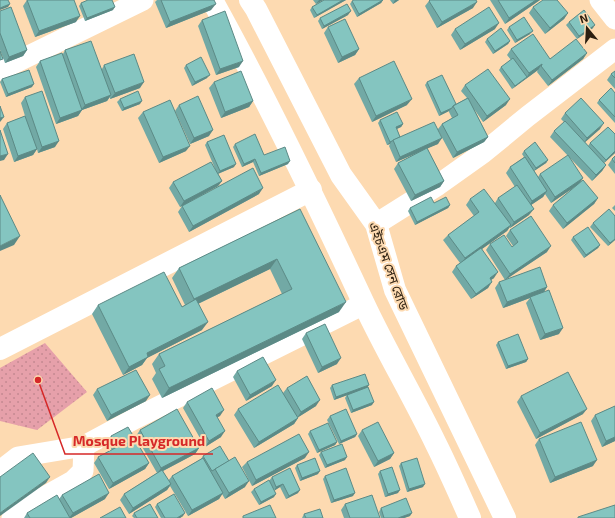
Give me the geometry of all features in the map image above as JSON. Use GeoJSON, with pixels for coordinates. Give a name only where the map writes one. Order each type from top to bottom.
{"type":"FeatureCollection","features":[{"type":"Feature","properties":{"kind":"main road"},"geometry":{"type":"LineString","coordinates":[[212,0],[227,26],[311,190],[364,304],[436,444],[470,518]]}},
{"type":"Feature","properties":{"kind":"main road","name":"এইচএম সেন রোড"},"geometry":{"type":"LineString","coordinates":[[258,3],[341,175],[376,224],[395,290],[505,518]]}},
{"type":"Feature","properties":{"kind":"main road"},"geometry":{"type":"LineString","coordinates":[[0,349],[311,190]]}},
{"type":"Feature","properties":{"kind":"street"},"geometry":{"type":"LineString","coordinates":[[0,70],[143,0]]}},
{"type":"Feature","properties":{"kind":"street"},"geometry":{"type":"LineString","coordinates":[[600,0],[615,19]]}},
{"type":"Feature","properties":{"kind":"street"},"geometry":{"type":"LineString","coordinates":[[376,224],[438,185],[482,153],[615,49]]}},
{"type":"Feature","properties":{"kind":"street"},"geometry":{"type":"LineString","coordinates":[[0,471],[18,457],[84,446],[136,418],[364,304]]}},
{"type":"Feature","properties":{"kind":"street"},"geometry":{"type":"LineString","coordinates":[[12,518],[37,501],[73,481],[83,471],[84,446]]}},
{"type":"Feature","properties":{"kind":"shaded area"},"geometry":{"type":"Polygon","coordinates":[[[45,343],[87,392],[37,430],[0,421],[0,368],[45,343]]]}},
{"type":"Feature","properties":{"kind":"building"},"geometry":{"type":"Polygon","coordinates":[[[0,0],[8,0],[10,4],[0,8],[0,0]]]}},
{"type":"Feature","properties":{"kind":"building"},"geometry":{"type":"Polygon","coordinates":[[[27,0],[74,0],[80,16],[39,31],[27,0]]]}},
{"type":"Feature","properties":{"kind":"building"},"geometry":{"type":"Polygon","coordinates":[[[88,0],[112,0],[115,7],[87,18],[81,3],[88,0]]]}},
{"type":"Feature","properties":{"kind":"building"},"geometry":{"type":"Polygon","coordinates":[[[161,0],[214,0],[216,4],[170,22],[161,0]]]}},
{"type":"Feature","properties":{"kind":"building"},"geometry":{"type":"Polygon","coordinates":[[[324,0],[343,0],[317,15],[312,7],[324,0]]]}},
{"type":"Feature","properties":{"kind":"building"},"geometry":{"type":"Polygon","coordinates":[[[383,0],[359,14],[352,1],[383,0]]]}},
{"type":"Feature","properties":{"kind":"building"},"geometry":{"type":"Polygon","coordinates":[[[476,0],[477,2],[442,22],[429,1],[476,0]]]}},
{"type":"Feature","properties":{"kind":"building"},"geometry":{"type":"Polygon","coordinates":[[[498,0],[536,0],[509,18],[498,0]]]}},
{"type":"Feature","properties":{"kind":"building"},"geometry":{"type":"Polygon","coordinates":[[[543,0],[557,0],[568,13],[550,28],[533,7],[543,0]]]}},
{"type":"Feature","properties":{"kind":"building"},"geometry":{"type":"Polygon","coordinates":[[[347,4],[351,11],[324,26],[320,18],[347,4]]]}},
{"type":"Feature","properties":{"kind":"building"},"geometry":{"type":"Polygon","coordinates":[[[11,7],[27,50],[9,57],[0,33],[0,11],[11,7]]]}},
{"type":"Feature","properties":{"kind":"building"},"geometry":{"type":"Polygon","coordinates":[[[489,7],[499,23],[465,44],[455,29],[489,7]]]}},
{"type":"Feature","properties":{"kind":"building"},"geometry":{"type":"Polygon","coordinates":[[[584,10],[595,25],[579,36],[569,22],[584,10]]]}},
{"type":"Feature","properties":{"kind":"building"},"geometry":{"type":"Polygon","coordinates":[[[225,11],[243,61],[220,69],[202,20],[225,11]]]}},
{"type":"Feature","properties":{"kind":"building"},"geometry":{"type":"Polygon","coordinates":[[[524,17],[533,31],[517,40],[509,27],[524,17]]]}},
{"type":"Feature","properties":{"kind":"building"},"geometry":{"type":"Polygon","coordinates":[[[345,19],[359,49],[342,57],[328,27],[345,19]]]}},
{"type":"Feature","properties":{"kind":"building"},"geometry":{"type":"Polygon","coordinates":[[[501,28],[510,41],[495,51],[487,39],[501,28]]]}},
{"type":"Feature","properties":{"kind":"building"},"geometry":{"type":"Polygon","coordinates":[[[533,34],[550,59],[576,39],[587,53],[552,80],[541,66],[542,64],[529,73],[511,49],[533,34]]]}},
{"type":"Feature","properties":{"kind":"building"},"geometry":{"type":"Polygon","coordinates":[[[91,41],[111,95],[85,105],[65,50],[91,41]]]}},
{"type":"Feature","properties":{"kind":"building"},"geometry":{"type":"Polygon","coordinates":[[[0,51],[3,59],[0,60],[0,51]]]}},
{"type":"Feature","properties":{"kind":"building"},"geometry":{"type":"Polygon","coordinates":[[[62,53],[82,110],[60,118],[40,61],[62,53]]]}},
{"type":"Feature","properties":{"kind":"building"},"geometry":{"type":"Polygon","coordinates":[[[134,54],[144,82],[115,93],[104,65],[134,54]]]}},
{"type":"Feature","properties":{"kind":"building"},"geometry":{"type":"Polygon","coordinates":[[[201,57],[210,75],[195,82],[186,65],[201,57]]]}},
{"type":"Feature","properties":{"kind":"building"},"geometry":{"type":"Polygon","coordinates":[[[513,58],[527,77],[515,86],[501,67],[513,58]]]}},
{"type":"Feature","properties":{"kind":"building"},"geometry":{"type":"Polygon","coordinates":[[[394,61],[412,99],[376,116],[359,78],[394,61]]]}},
{"type":"Feature","properties":{"kind":"building"},"geometry":{"type":"Polygon","coordinates":[[[488,69],[510,99],[487,116],[465,85],[488,69]]]}},
{"type":"Feature","properties":{"kind":"building"},"geometry":{"type":"Polygon","coordinates":[[[29,70],[34,84],[8,94],[2,79],[29,70]]]}},
{"type":"Feature","properties":{"kind":"building"},"geometry":{"type":"Polygon","coordinates":[[[241,71],[253,101],[225,112],[214,82],[241,71]]]}},
{"type":"Feature","properties":{"kind":"building"},"geometry":{"type":"Polygon","coordinates":[[[615,71],[615,78],[611,74],[615,71]]]}},
{"type":"Feature","properties":{"kind":"building"},"geometry":{"type":"Polygon","coordinates":[[[442,75],[456,104],[452,108],[441,113],[427,82],[442,75]]]}},
{"type":"Feature","properties":{"kind":"building"},"geometry":{"type":"Polygon","coordinates":[[[611,88],[615,93],[615,117],[599,100],[611,88]]]}},
{"type":"Feature","properties":{"kind":"building"},"geometry":{"type":"Polygon","coordinates":[[[42,91],[59,141],[42,147],[25,97],[42,91]]]}},
{"type":"Feature","properties":{"kind":"building"},"geometry":{"type":"Polygon","coordinates":[[[138,91],[142,101],[124,108],[120,99],[138,91]]]}},
{"type":"Feature","properties":{"kind":"building"},"geometry":{"type":"Polygon","coordinates":[[[198,96],[213,130],[194,138],[179,105],[198,96]]]}},
{"type":"Feature","properties":{"kind":"building"},"geometry":{"type":"Polygon","coordinates":[[[468,98],[488,137],[457,152],[442,124],[458,115],[453,106],[468,98]]]}},
{"type":"Feature","properties":{"kind":"building"},"geometry":{"type":"Polygon","coordinates":[[[581,98],[604,123],[587,138],[565,113],[581,98]]]}},
{"type":"Feature","properties":{"kind":"building"},"geometry":{"type":"Polygon","coordinates":[[[170,100],[190,146],[163,157],[143,112],[170,100]]]}},
{"type":"Feature","properties":{"kind":"building"},"geometry":{"type":"Polygon","coordinates":[[[0,106],[4,117],[0,118],[0,106]]]}},
{"type":"Feature","properties":{"kind":"building"},"geometry":{"type":"Polygon","coordinates":[[[397,112],[403,124],[396,127],[400,137],[390,142],[380,120],[397,112]]]}},
{"type":"Feature","properties":{"kind":"building"},"geometry":{"type":"Polygon","coordinates":[[[25,116],[37,149],[18,156],[7,123],[25,116]]]}},
{"type":"Feature","properties":{"kind":"building"},"geometry":{"type":"Polygon","coordinates":[[[565,121],[606,165],[596,175],[554,131],[565,121]]]}},
{"type":"Feature","properties":{"kind":"building"},"geometry":{"type":"Polygon","coordinates":[[[434,122],[442,138],[400,157],[393,140],[434,122]]]}},
{"type":"Feature","properties":{"kind":"building"},"geometry":{"type":"Polygon","coordinates":[[[608,127],[615,134],[615,151],[606,160],[590,143],[608,127]]]}},
{"type":"Feature","properties":{"kind":"building"},"geometry":{"type":"Polygon","coordinates":[[[0,130],[8,154],[0,156],[0,130]]]}},
{"type":"Feature","properties":{"kind":"building"},"geometry":{"type":"Polygon","coordinates":[[[255,134],[264,155],[285,147],[290,161],[261,173],[255,159],[244,164],[235,144],[255,134]]]}},
{"type":"Feature","properties":{"kind":"building"},"geometry":{"type":"Polygon","coordinates":[[[224,135],[236,164],[220,171],[207,142],[224,135]]]}},
{"type":"Feature","properties":{"kind":"building"},"geometry":{"type":"Polygon","coordinates":[[[535,142],[548,160],[536,168],[524,151],[535,142]]]}},
{"type":"Feature","properties":{"kind":"building"},"geometry":{"type":"Polygon","coordinates":[[[427,148],[444,181],[415,195],[398,163],[427,148]]]}},
{"type":"Feature","properties":{"kind":"building"},"geometry":{"type":"Polygon","coordinates":[[[568,155],[583,178],[555,197],[540,174],[568,155]]]}},
{"type":"Feature","properties":{"kind":"building"},"geometry":{"type":"Polygon","coordinates":[[[615,156],[615,163],[612,159],[615,156]]]}},
{"type":"Feature","properties":{"kind":"building"},"geometry":{"type":"Polygon","coordinates":[[[525,157],[547,191],[532,201],[510,167],[525,157]]]}},
{"type":"Feature","properties":{"kind":"building"},"geometry":{"type":"Polygon","coordinates":[[[211,162],[222,181],[184,201],[173,182],[211,162]]]}},
{"type":"Feature","properties":{"kind":"building"},"geometry":{"type":"Polygon","coordinates":[[[253,168],[263,188],[193,226],[182,206],[253,168]]]}},
{"type":"Feature","properties":{"kind":"building"},"geometry":{"type":"Polygon","coordinates":[[[583,180],[598,198],[567,223],[553,205],[583,180]]]}},
{"type":"Feature","properties":{"kind":"building"},"geometry":{"type":"Polygon","coordinates":[[[517,185],[534,209],[514,222],[498,198],[517,185]]]}},
{"type":"Feature","properties":{"kind":"building"},"geometry":{"type":"Polygon","coordinates":[[[484,189],[511,225],[465,258],[448,235],[479,212],[470,199],[484,189]]]}},
{"type":"Feature","properties":{"kind":"building"},"geometry":{"type":"Polygon","coordinates":[[[0,195],[20,236],[0,246],[0,195]]]}},
{"type":"Feature","properties":{"kind":"building"},"geometry":{"type":"Polygon","coordinates":[[[431,197],[434,203],[446,197],[450,205],[417,222],[410,208],[431,197]]]}},
{"type":"Feature","properties":{"kind":"building"},"geometry":{"type":"Polygon","coordinates":[[[300,209],[346,302],[169,388],[159,369],[165,366],[159,354],[292,289],[277,259],[194,299],[179,268],[300,209]]]}},
{"type":"Feature","properties":{"kind":"building"},"geometry":{"type":"Polygon","coordinates":[[[609,209],[615,216],[615,239],[610,243],[593,223],[609,209]]]}},
{"type":"Feature","properties":{"kind":"building"},"geometry":{"type":"Polygon","coordinates":[[[531,216],[551,246],[510,274],[490,244],[504,235],[512,247],[518,242],[510,230],[531,216]]]}},
{"type":"Feature","properties":{"kind":"building"},"geometry":{"type":"Polygon","coordinates":[[[588,227],[600,245],[586,255],[573,237],[588,227]]]}},
{"type":"Feature","properties":{"kind":"building"},"geometry":{"type":"Polygon","coordinates":[[[481,248],[498,272],[490,278],[492,282],[476,294],[456,266],[481,248]]]}},
{"type":"Feature","properties":{"kind":"building"},"geometry":{"type":"Polygon","coordinates":[[[540,267],[547,287],[507,302],[499,282],[540,267]]]}},
{"type":"Feature","properties":{"kind":"building"},"geometry":{"type":"Polygon","coordinates":[[[164,272],[182,307],[196,299],[208,322],[147,353],[148,357],[129,367],[98,305],[164,272]]]}},
{"type":"Feature","properties":{"kind":"building"},"geometry":{"type":"Polygon","coordinates":[[[549,290],[563,328],[545,334],[530,297],[549,290]]]}},
{"type":"Feature","properties":{"kind":"building"},"geometry":{"type":"Polygon","coordinates":[[[325,324],[341,358],[322,367],[306,333],[325,324]]]}},
{"type":"Feature","properties":{"kind":"building"},"geometry":{"type":"Polygon","coordinates":[[[518,334],[528,359],[508,366],[498,342],[518,334]]]}},
{"type":"Feature","properties":{"kind":"building"},"geometry":{"type":"Polygon","coordinates":[[[263,357],[276,380],[250,395],[237,371],[263,357]]]}},
{"type":"Feature","properties":{"kind":"building"},"geometry":{"type":"Polygon","coordinates":[[[136,370],[150,395],[111,415],[97,389],[136,370]]]}},
{"type":"Feature","properties":{"kind":"building"},"geometry":{"type":"Polygon","coordinates":[[[568,372],[587,409],[540,433],[521,396],[568,372]]]}},
{"type":"Feature","properties":{"kind":"building"},"geometry":{"type":"Polygon","coordinates":[[[365,374],[369,385],[336,397],[332,385],[365,374]]]}},
{"type":"Feature","properties":{"kind":"building"},"geometry":{"type":"Polygon","coordinates":[[[307,376],[320,400],[301,412],[287,388],[307,376]]]}},
{"type":"Feature","properties":{"kind":"building"},"geometry":{"type":"Polygon","coordinates":[[[278,385],[298,418],[259,442],[238,409],[278,385]]]}},
{"type":"Feature","properties":{"kind":"building"},"geometry":{"type":"Polygon","coordinates":[[[368,387],[374,402],[353,410],[347,395],[368,387]]]}},
{"type":"Feature","properties":{"kind":"building"},"geometry":{"type":"Polygon","coordinates":[[[212,388],[224,410],[216,415],[225,431],[209,441],[187,402],[212,388]]]}},
{"type":"Feature","properties":{"kind":"building"},"geometry":{"type":"Polygon","coordinates":[[[615,406],[615,437],[606,441],[595,415],[615,406]]]}},
{"type":"Feature","properties":{"kind":"building"},"geometry":{"type":"Polygon","coordinates":[[[177,409],[199,448],[161,468],[140,430],[177,409]]]}},
{"type":"Feature","properties":{"kind":"building"},"geometry":{"type":"Polygon","coordinates":[[[346,409],[357,434],[341,441],[330,416],[346,409]]]}},
{"type":"Feature","properties":{"kind":"building"},"geometry":{"type":"Polygon","coordinates":[[[378,422],[394,453],[378,461],[362,430],[378,422]]]}},
{"type":"Feature","properties":{"kind":"building"},"geometry":{"type":"Polygon","coordinates":[[[581,422],[597,460],[555,477],[539,439],[581,422]]]}},
{"type":"Feature","properties":{"kind":"building"},"geometry":{"type":"Polygon","coordinates":[[[328,423],[337,442],[319,450],[310,431],[328,423]]]}},
{"type":"Feature","properties":{"kind":"building"},"geometry":{"type":"Polygon","coordinates":[[[128,427],[149,463],[113,483],[98,457],[117,447],[111,436],[128,427]]]}},
{"type":"Feature","properties":{"kind":"building"},"geometry":{"type":"Polygon","coordinates":[[[299,434],[309,452],[256,480],[247,462],[299,434]]]}},
{"type":"Feature","properties":{"kind":"building"},"geometry":{"type":"Polygon","coordinates":[[[342,444],[347,457],[327,465],[321,452],[342,444]]]}},
{"type":"Feature","properties":{"kind":"building"},"geometry":{"type":"Polygon","coordinates":[[[220,446],[229,461],[212,471],[203,456],[220,446]]]}},
{"type":"Feature","properties":{"kind":"building"},"geometry":{"type":"Polygon","coordinates":[[[33,453],[50,477],[0,513],[0,477],[33,453]]]}},
{"type":"Feature","properties":{"kind":"building"},"geometry":{"type":"Polygon","coordinates":[[[235,457],[249,481],[229,493],[215,469],[235,457]]]}},
{"type":"Feature","properties":{"kind":"building"},"geometry":{"type":"Polygon","coordinates":[[[203,458],[223,493],[192,510],[172,476],[203,458]]]}},
{"type":"Feature","properties":{"kind":"building"},"geometry":{"type":"Polygon","coordinates":[[[315,458],[320,471],[302,478],[297,465],[315,458]]]}},
{"type":"Feature","properties":{"kind":"building"},"geometry":{"type":"Polygon","coordinates":[[[417,458],[425,484],[409,489],[401,463],[417,458]]]}},
{"type":"Feature","properties":{"kind":"building"},"geometry":{"type":"Polygon","coordinates":[[[392,467],[400,490],[388,494],[380,471],[392,467]]]}},
{"type":"Feature","properties":{"kind":"building"},"geometry":{"type":"Polygon","coordinates":[[[290,468],[300,490],[289,496],[283,484],[276,487],[272,477],[290,468]]]}},
{"type":"Feature","properties":{"kind":"building"},"geometry":{"type":"Polygon","coordinates":[[[346,468],[355,493],[334,500],[325,476],[346,468]]]}},
{"type":"Feature","properties":{"kind":"building"},"geometry":{"type":"Polygon","coordinates":[[[162,470],[171,484],[133,508],[124,494],[162,470]]]}},
{"type":"Feature","properties":{"kind":"building"},"geometry":{"type":"Polygon","coordinates":[[[99,474],[109,493],[73,513],[62,495],[99,474]]]}},
{"type":"Feature","properties":{"kind":"building"},"geometry":{"type":"Polygon","coordinates":[[[269,480],[276,494],[261,502],[254,489],[269,480]]]}},
{"type":"Feature","properties":{"kind":"building"},"geometry":{"type":"Polygon","coordinates":[[[174,494],[185,513],[177,518],[165,518],[157,504],[174,494]]]}},
{"type":"Feature","properties":{"kind":"building"},"geometry":{"type":"Polygon","coordinates":[[[57,495],[70,518],[30,518],[27,513],[57,495]]]}},
{"type":"Feature","properties":{"kind":"building"},"geometry":{"type":"Polygon","coordinates":[[[372,495],[380,518],[350,518],[345,504],[372,495]]]}},
{"type":"Feature","properties":{"kind":"building"},"geometry":{"type":"Polygon","coordinates":[[[406,498],[412,513],[398,518],[384,518],[381,508],[406,498]]]}},
{"type":"Feature","properties":{"kind":"building"},"geometry":{"type":"Polygon","coordinates":[[[150,504],[158,518],[137,518],[134,513],[150,504]]]}},
{"type":"Feature","properties":{"kind":"building"},"geometry":{"type":"Polygon","coordinates":[[[270,505],[276,518],[243,518],[243,516],[270,505]]]}},
{"type":"Feature","properties":{"kind":"building"},"geometry":{"type":"Polygon","coordinates":[[[615,505],[615,518],[578,518],[578,517],[615,505]]]}},
{"type":"Feature","properties":{"kind":"building"},"geometry":{"type":"Polygon","coordinates":[[[120,507],[126,518],[100,518],[120,507]]]}},
{"type":"Feature","properties":{"kind":"building"},"geometry":{"type":"Polygon","coordinates":[[[320,509],[323,518],[306,518],[304,514],[320,509]]]}},
{"type":"Feature","properties":{"kind":"place","name":"Mosque Playground"},"geometry":{"type":"Point","coordinates":[38,380]}}]}
